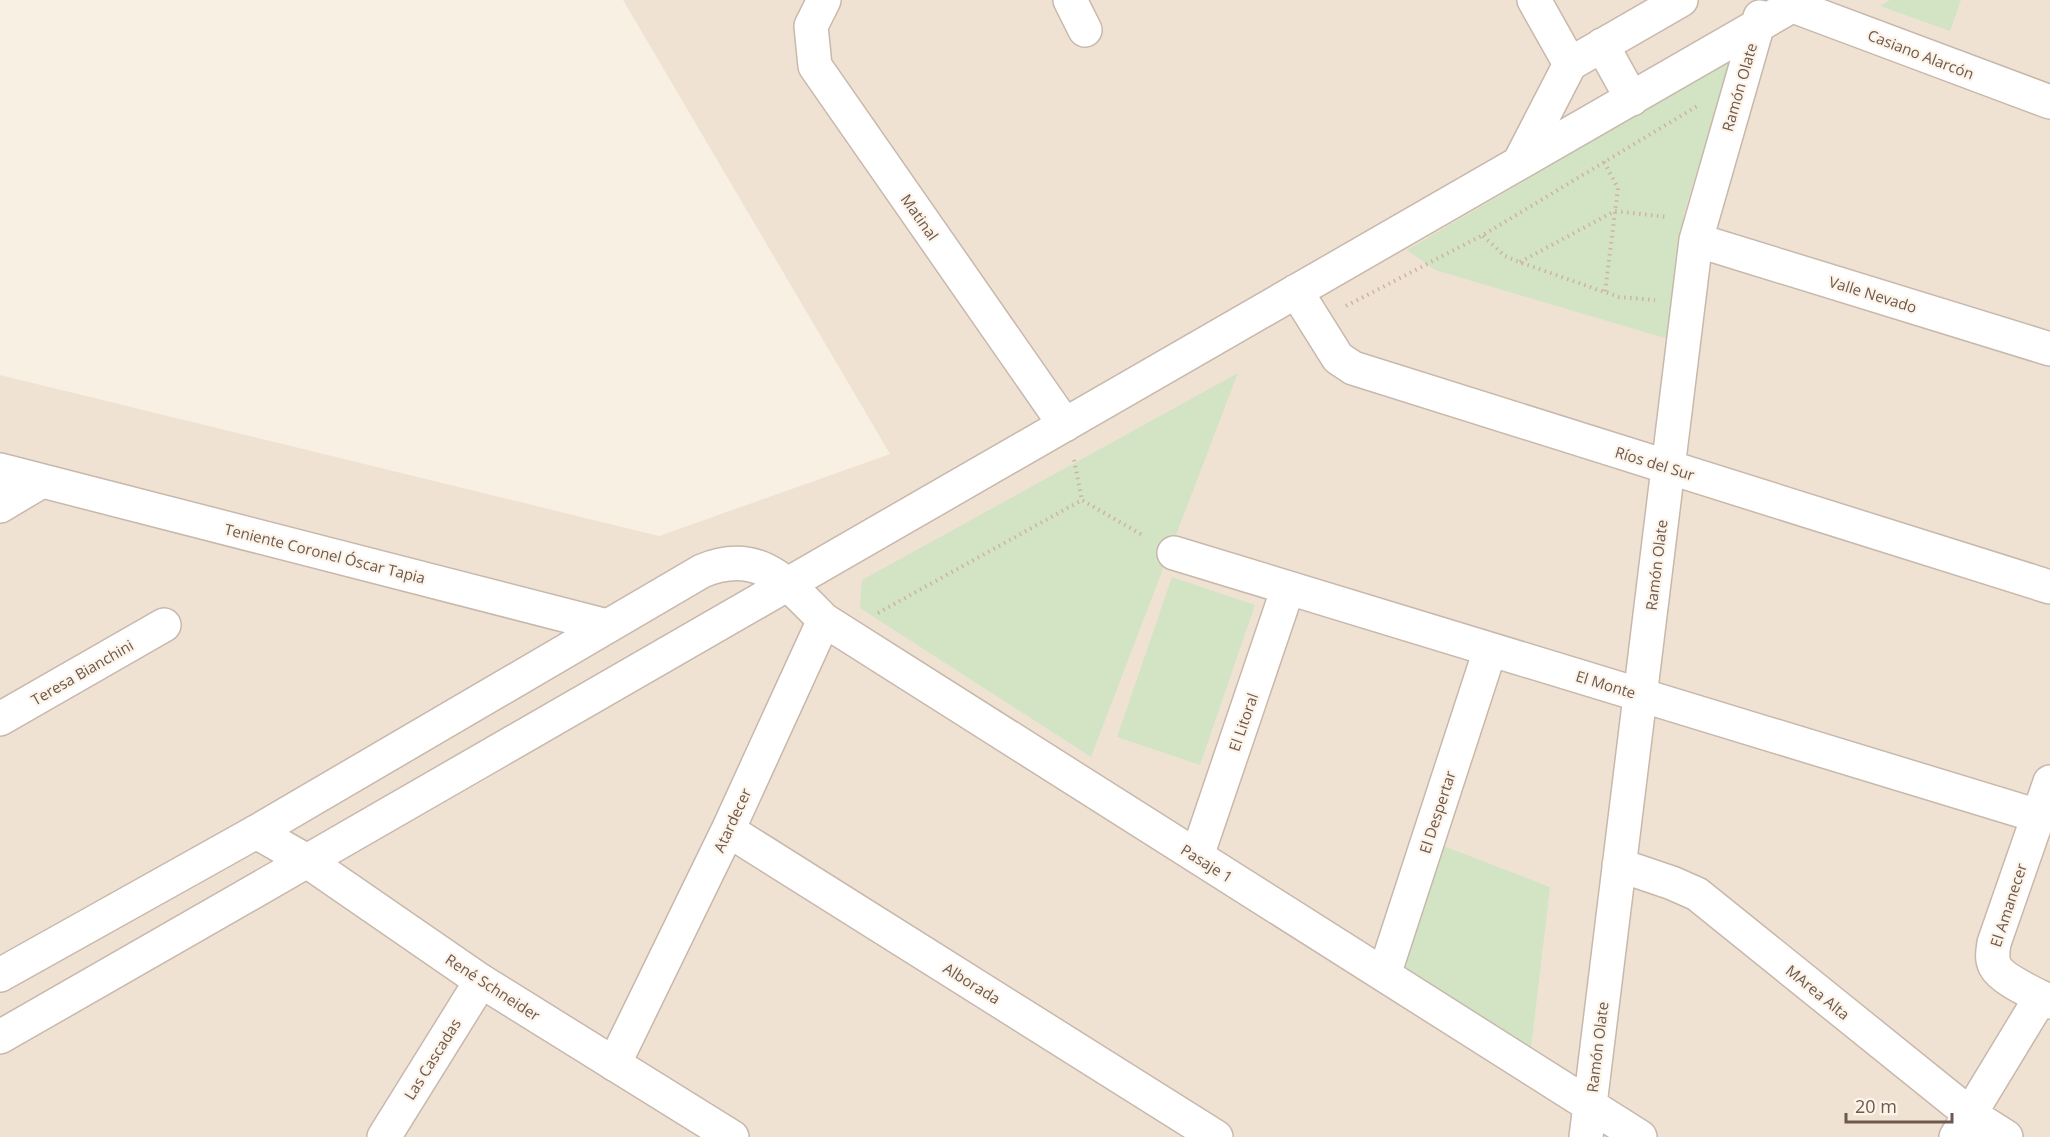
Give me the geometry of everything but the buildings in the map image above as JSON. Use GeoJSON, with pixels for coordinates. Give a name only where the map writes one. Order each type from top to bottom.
{"type":"FeatureCollection","features":[{"type":"Feature","properties":{"kind":"street","name":"Matinal"},"geometry":{"type":"LineString","coordinates":[[824,0],[812,26],[815,66],[1065,425]]}},
{"type":"Feature","properties":{"kind":"street"},"geometry":{"type":"LineString","coordinates":[[1070,0],[1085,30]]}},
{"type":"Feature","properties":{"kind":"street"},"geometry":{"type":"LineString","coordinates":[[1534,0],[1570,64]]}},
{"type":"Feature","properties":{"kind":"street"},"geometry":{"type":"LineString","coordinates":[[1519,163],[1570,64],[1680,0]]}},
{"type":"Feature","properties":{"kind":"street"},"geometry":{"type":"LineString","coordinates":[[0,1037],[1632,99],[1779,8]]}},
{"type":"Feature","properties":{"kind":"street","name":"Casiano Alarcón"},"geometry":{"type":"LineString","coordinates":[[1779,8],[2050,102]]}},
{"type":"Feature","properties":{"kind":"street","name":"Ramón Olate"},"geometry":{"type":"LineString","coordinates":[[1586,1137],[1699,230],[1779,8]]}},
{"type":"Feature","properties":{"kind":"street"},"geometry":{"type":"LineString","coordinates":[[1602,45],[1632,99]]}},
{"type":"Feature","properties":{"kind":"street","name":"Valle Nevado"},"geometry":{"type":"LineString","coordinates":[[1699,230],[2050,349]]}},
{"type":"Feature","properties":{"kind":"street","name":"Ríos del Sur"},"geometry":{"type":"LineString","coordinates":[[1296,291],[1338,358],[1353,369],[2050,587]]}},
{"type":"Feature","properties":{"kind":"street","name":"Teniente Coronel Óscar Tapia"},"geometry":{"type":"LineString","coordinates":[[0,470],[607,626]]}},
{"type":"Feature","properties":{"kind":"street"},"geometry":{"type":"LineString","coordinates":[[0,506],[42,481]]}},
{"type":"Feature","properties":{"kind":"street","name":"El Monte"},"geometry":{"type":"LineString","coordinates":[[1174,553],[2038,816]]}},
{"type":"Feature","properties":{"kind":"street"},"geometry":{"type":"LineString","coordinates":[[0,975],[256,832],[607,626],[716,565],[747,563],[776,574],[834,626]]}},
{"type":"Feature","properties":{"kind":"street","name":"El Litoral"},"geometry":{"type":"LineString","coordinates":[[1197,856],[1288,588]]}},
{"type":"Feature","properties":{"kind":"street","name":"Teresa Bianchini"},"geometry":{"type":"LineString","coordinates":[[0,719],[164,625]]}},
{"type":"Feature","properties":{"kind":"street","name":"Atardecer"},"geometry":{"type":"LineString","coordinates":[[614,1064],[728,830],[834,626]]}},
{"type":"Feature","properties":{"kind":"street","name":"Pasaje 1"},"geometry":{"type":"LineString","coordinates":[[834,626],[1640,1137]]}},
{"type":"Feature","properties":{"kind":"street","name":"El Despertar"},"geometry":{"type":"LineString","coordinates":[[1384,975],[1490,650]]}},
{"type":"Feature","properties":{"kind":"street","name":"El Amanecer"},"geometry":{"type":"LineString","coordinates":[[2045,999],[2007,978],[1995,968],[1992,956],[1994,943],[2050,782]]}},
{"type":"Feature","properties":{"kind":"street","name":"Alborada"},"geometry":{"type":"LineString","coordinates":[[728,830],[1216,1137]]}},
{"type":"Feature","properties":{"kind":"street","name":"René Schneider"},"geometry":{"type":"LineString","coordinates":[[256,832],[307,861],[481,981],[732,1137]]}},
{"type":"Feature","properties":{"kind":"street","name":"MArea Alta"},"geometry":{"type":"LineString","coordinates":[[1619,865],[1697,894],[1963,1126],[2006,1137]]}},
{"type":"Feature","properties":{"kind":"street","name":"Las Cascadas"},"geometry":{"type":"LineString","coordinates":[[384,1137],[481,981]]}},
{"type":"Feature","properties":{"kind":"street"},"geometry":{"type":"LineString","coordinates":[[1963,1126],[2045,999]]}},
{"type":"Feature","properties":{"kind":"path"},"geometry":{"type":"LineString","coordinates":[[1604,162],[1618,188],[1605,292]]}},
{"type":"Feature","properties":{"kind":"path"},"geometry":{"type":"LineString","coordinates":[[1519,262],[1615,211],[1699,230]]}},
{"type":"Feature","properties":{"kind":"path"},"geometry":{"type":"LineString","coordinates":[[1483,235],[1505,256],[1618,297],[1689,303]]}},
{"type":"Feature","properties":{"kind":"path"},"geometry":{"type":"LineString","coordinates":[[1073,459],[1082,501],[1174,553]]}},
{"type":"Feature","properties":{"kind":"path"},"geometry":{"type":"LineString","coordinates":[[834,626],[1082,501]]}},
{"type":"Feature","properties":{"kind":"shaded area"},"geometry":{"type":"Polygon","coordinates":[[[623,0],[2050,0],[2050,1137],[0,1137],[0,375],[659,536],[890,454],[623,0]]]}},
{"type":"Feature","properties":{"kind":"green space"},"geometry":{"type":"Polygon","coordinates":[[[1890,0],[1961,0],[1950,31],[1880,6],[1890,0]]]}},
{"type":"Feature","properties":{"kind":"green space"},"geometry":{"type":"Polygon","coordinates":[[[1732,59],[1684,213],[1668,339],[1435,270],[1407,250],[1732,59]]]}},
{"type":"Feature","properties":{"kind":"green space"},"geometry":{"type":"Polygon","coordinates":[[[1238,373],[1091,757],[860,608],[862,580],[1238,373]]]}},
{"type":"Feature","properties":{"kind":"green space"},"geometry":{"type":"Polygon","coordinates":[[[1172,577],[1255,605],[1200,765],[1117,737],[1172,577]]]}},
{"type":"Feature","properties":{"kind":"green space"},"geometry":{"type":"Polygon","coordinates":[[[1441,845],[1550,887],[1530,1057],[1398,975],[1441,845]]]}}]}
